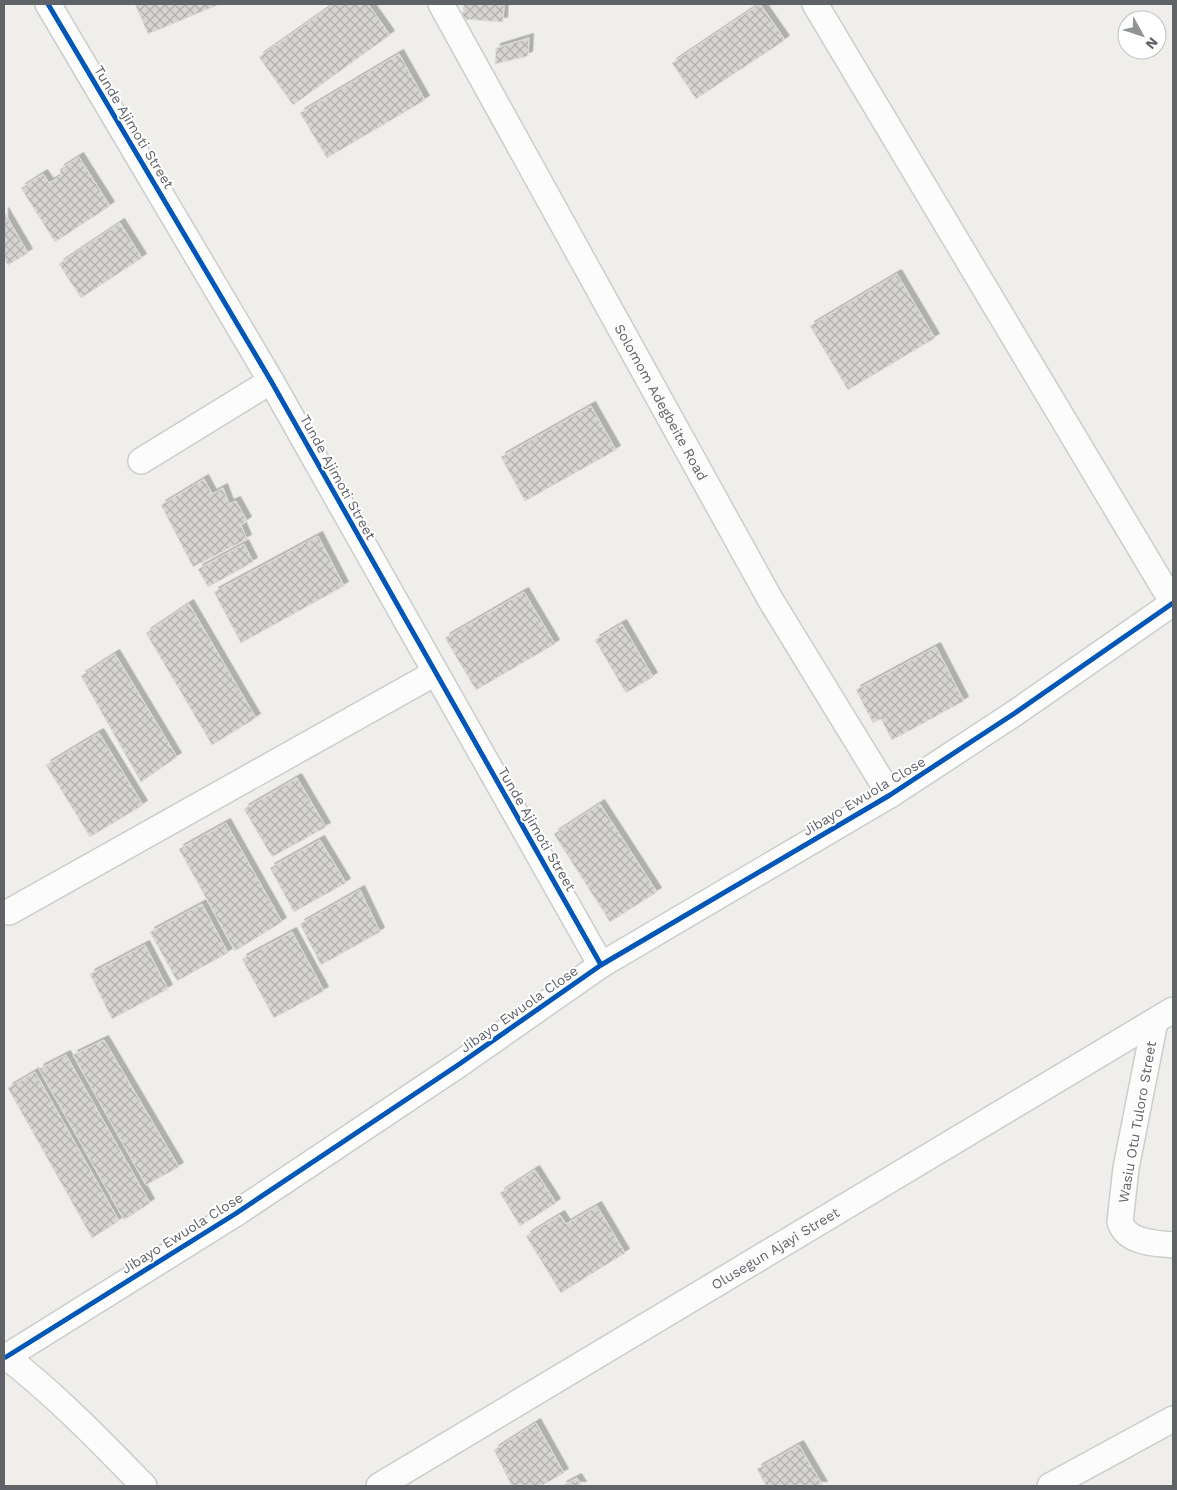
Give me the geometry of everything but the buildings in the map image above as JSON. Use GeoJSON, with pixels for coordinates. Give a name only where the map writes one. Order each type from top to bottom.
{"type":"FeatureCollection","features":[{"type":"Feature","properties":{"kind":"street","name":"Tunde Ajimoti Street"},"geometry":{"type":"LineString","coordinates":[[48,4],[272,381],[601,966]]}},
{"type":"Feature","properties":{"kind":"street","name":"Solomom Adegbeite Road"},"geometry":{"type":"LineString","coordinates":[[441,4],[770,599],[890,795]]}},
{"type":"Feature","properties":{"kind":"street"},"geometry":{"type":"LineString","coordinates":[[815,4],[1173,603]]}},
{"type":"Feature","properties":{"kind":"street"},"geometry":{"type":"LineString","coordinates":[[141,461],[272,381]]}},
{"type":"Feature","properties":{"kind":"street","name":"Jibayo Ewuola Close"},"geometry":{"type":"LineString","coordinates":[[5,1356],[235,1214],[458,1065],[601,966],[661,928],[724,894],[890,795],[1015,713],[1173,603]]}},
{"type":"Feature","properties":{"kind":"street"},"geometry":{"type":"LineString","coordinates":[[9,912],[435,673]]}},
{"type":"Feature","properties":{"kind":"street","name":"Wasiu Otu Tuloro Street"},"geometry":{"type":"LineString","coordinates":[[1164,1015],[1126,1168],[1120,1222],[1122,1229],[1132,1237],[1173,1245]]}},
{"type":"Feature","properties":{"kind":"street","name":"Olusegun Ajayi Street"},"geometry":{"type":"LineString","coordinates":[[379,1486],[1164,1015]]}},
{"type":"Feature","properties":{"kind":"street"},"geometry":{"type":"LineString","coordinates":[[5,1356],[28,1373],[144,1486]]}},
{"type":"Feature","properties":{"kind":"street"},"geometry":{"type":"LineString","coordinates":[[1050,1486],[1173,1419]]}},
{"type":"Feature","properties":{"kind":"cycle path"},"geometry":{"type":"LineString","coordinates":[[48,4],[271,381],[601,965]]}},
{"type":"Feature","properties":{"kind":"cycle path"},"geometry":{"type":"LineString","coordinates":[[6,1357],[235,1214],[458,1065],[601,965],[890,795],[1015,713],[1173,603]]}}]}
